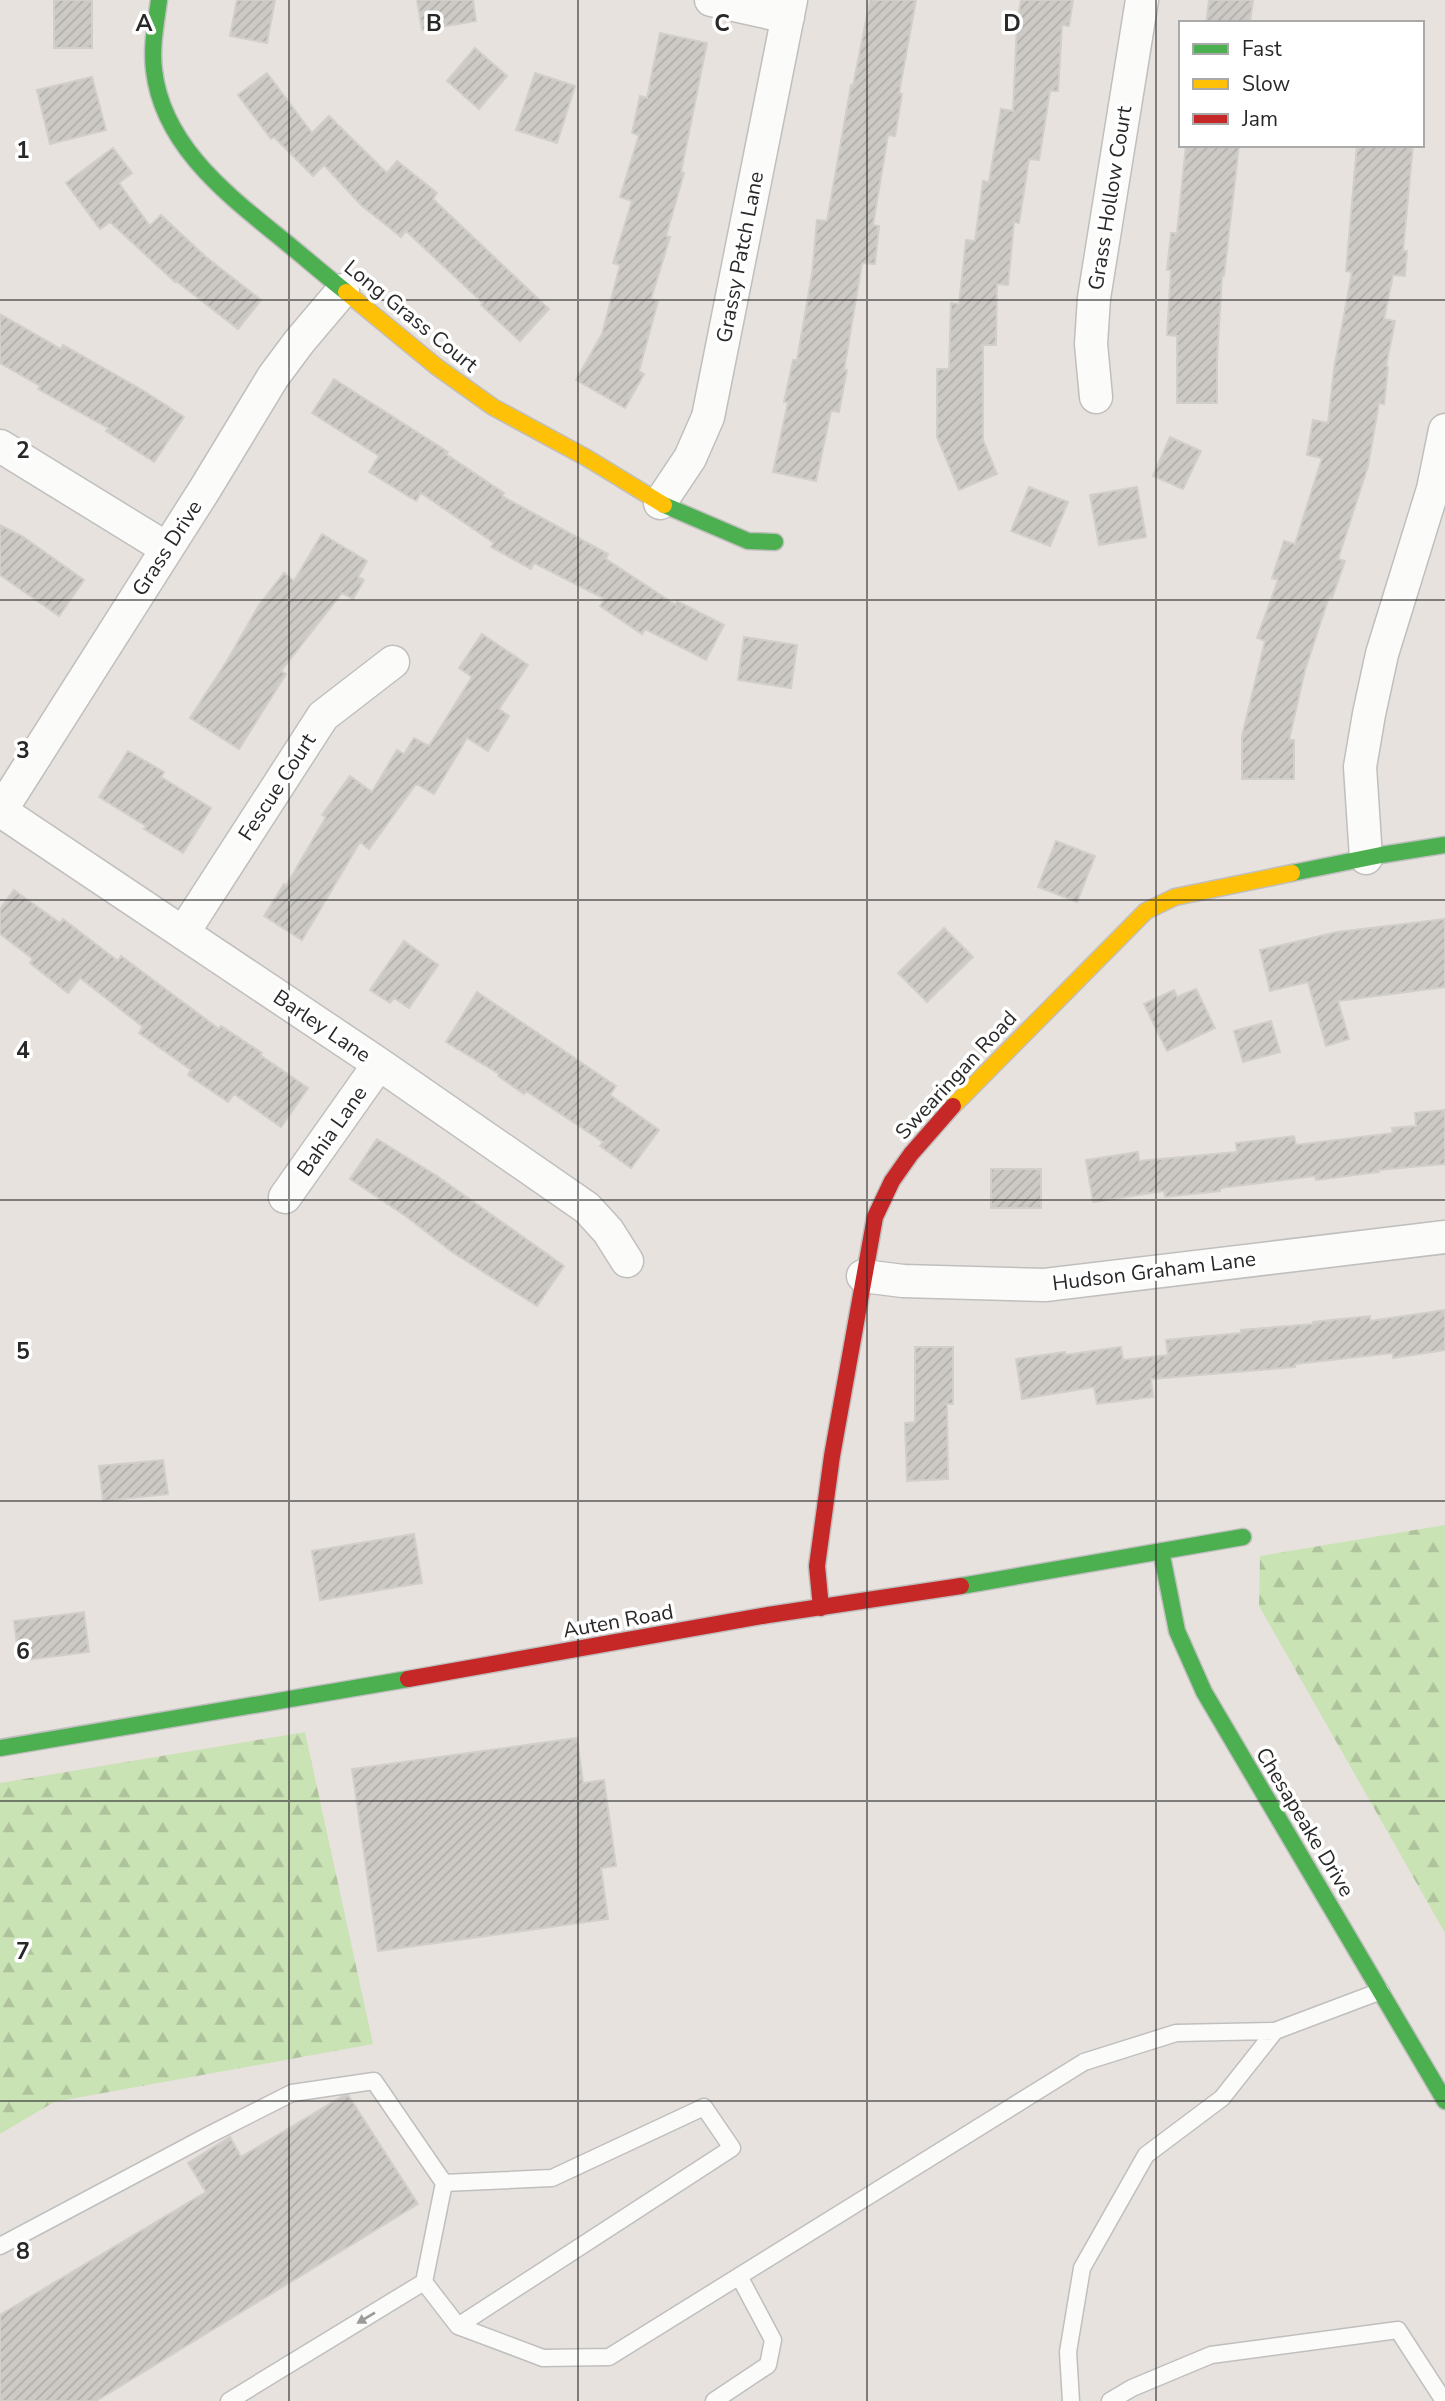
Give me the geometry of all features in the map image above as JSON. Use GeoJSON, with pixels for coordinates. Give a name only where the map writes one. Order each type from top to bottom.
{"type":"FeatureCollection","features":[{"type":"Feature","properties":{"kind":"street","name":"Long Grass Court"},"geometry":{"type":"LineString","coordinates":[[159,0],[154,35],[154,71],[163,103],[178,135],[197,163],[222,190],[437,367],[493,407],[587,458],[660,503],[748,541],[775,542]]}},
{"type":"Feature","properties":{"kind":"street"},"geometry":{"type":"LineString","coordinates":[[711,0],[790,9]]}},
{"type":"Feature","properties":{"kind":"street","name":"Grass Hollow Court"},"geometry":{"type":"LineString","coordinates":[[1096,397],[1090,344],[1094,298],[1142,0]]}},
{"type":"Feature","properties":{"kind":"street","name":"Grassy Patch Lane"},"geometry":{"type":"LineString","coordinates":[[660,503],[690,458],[708,417],[790,9]]}},
{"type":"Feature","properties":{"kind":"street","name":"Grass Drive"},"geometry":{"type":"LineString","coordinates":[[0,811],[273,377],[343,290]]}},
{"type":"Feature","properties":{"kind":"street"},"geometry":{"type":"LineString","coordinates":[[1366,858],[1360,767],[1369,714],[1382,654],[1439,491],[1445,430]]}},
{"type":"Feature","properties":{"kind":"street"},"geometry":{"type":"LineString","coordinates":[[0,446],[166,548]]}},
{"type":"Feature","properties":{"kind":"street","name":"Fescue Court"},"geometry":{"type":"LineString","coordinates":[[183,933],[323,716],[393,662]]}},
{"type":"Feature","properties":{"kind":"street","name":"Barley Lane"},"geometry":{"type":"LineString","coordinates":[[0,811],[379,1064],[587,1208],[608,1231],[627,1261]]}},
{"type":"Feature","properties":{"kind":"street","name":"Swearingan Road"},"geometry":{"type":"LineString","coordinates":[[821,1608],[817,1566],[832,1456],[863,1276],[875,1217],[892,1181],[911,1154],[955,1104],[1146,911],[1175,897],[1366,858],[1445,845]]}},
{"type":"Feature","properties":{"kind":"street","name":"Bahia Lane"},"geometry":{"type":"LineString","coordinates":[[285,1197],[379,1064]]}},
{"type":"Feature","properties":{"kind":"street","name":"Hudson Graham Lane"},"geometry":{"type":"LineString","coordinates":[[863,1276],[903,1281],[1045,1284],[1445,1237]]}},
{"type":"Feature","properties":{"kind":"street","name":"Auten Road"},"geometry":{"type":"LineString","coordinates":[[0,1748],[1243,1537]]}},
{"type":"Feature","properties":{"kind":"street","name":"Chesapeake Drive"},"geometry":{"type":"LineString","coordinates":[[1161,1551],[1177,1631],[1193,1670],[1445,2101]]}},
{"type":"Feature","properties":{"kind":"lane"},"geometry":{"type":"LineString","coordinates":[[424,2283],[458,2326],[543,2358],[609,2357],[1084,2062],[1176,2033],[1275,2031],[1381,1991]]}},
{"type":"Feature","properties":{"kind":"lane"},"geometry":{"type":"LineString","coordinates":[[1071,2401],[1068,2352],[1082,2268],[1146,2155],[1222,2098],[1275,2031]]}},
{"type":"Feature","properties":{"kind":"lane"},"geometry":{"type":"LineString","coordinates":[[0,2246],[292,2093],[374,2081],[444,2183],[424,2283],[229,2401]]}},
{"type":"Feature","properties":{"kind":"lane"},"geometry":{"type":"LineString","coordinates":[[444,2183],[552,2178],[704,2107],[732,2148],[458,2326]]}},
{"type":"Feature","properties":{"kind":"lane"},"geometry":{"type":"LineString","coordinates":[[714,2401],[768,2365],[773,2340],[739,2276]]}},
{"type":"Feature","properties":{"kind":"lane"},"geometry":{"type":"LineString","coordinates":[[1110,2401],[1132,2388],[1211,2355],[1398,2330],[1444,2401]]}},
{"type":"Feature","properties":{"kind":"green space"},"geometry":{"type":"Polygon","coordinates":[[[1445,1525],[1445,1933],[1259,1606],[1260,1556],[1445,1525]]]}},
{"type":"Feature","properties":{"kind":"green space"},"geometry":{"type":"Polygon","coordinates":[[[305,1732],[373,2044],[54,2102],[0,2134],[0,1783],[305,1732]]]}},
{"type":"Feature","properties":{"kind":"building"},"geometry":{"type":"Polygon","coordinates":[[[54,0],[92,0],[92,48],[54,48],[54,0]]]}},
{"type":"Feature","properties":{"kind":"building"},"geometry":{"type":"Polygon","coordinates":[[[237,0],[275,0],[267,43],[230,36],[237,0]]]}},
{"type":"Feature","properties":{"kind":"building"},"geometry":{"type":"Polygon","coordinates":[[[417,0],[473,0],[476,21],[422,30],[417,0]]]}},
{"type":"Feature","properties":{"kind":"building"},"geometry":{"type":"Polygon","coordinates":[[[870,0],[916,0],[899,93],[902,94],[895,136],[888,135],[873,225],[879,226],[875,264],[862,263],[839,412],[831,411],[816,481],[773,472],[788,402],[784,402],[793,360],[797,360],[812,274],[817,220],[827,221],[851,85],[853,86],[870,0]]]}},
{"type":"Feature","properties":{"kind":"building"},"geometry":{"type":"Polygon","coordinates":[[[1021,0],[1073,0],[1069,26],[1062,25],[1058,91],[1050,91],[1039,160],[1029,159],[1019,223],[1014,222],[1008,285],[997,284],[996,345],[983,345],[983,440],[997,474],[959,490],[937,437],[937,369],[949,369],[951,303],[959,304],[966,240],[975,241],[983,181],[989,182],[1001,109],[1013,111],[1017,25],[1021,0]]]}},
{"type":"Feature","properties":{"kind":"building"},"geometry":{"type":"Polygon","coordinates":[[[1209,0],[1253,0],[1250,21],[1206,21],[1209,0]]]}},
{"type":"Feature","properties":{"kind":"building"},"geometry":{"type":"Polygon","coordinates":[[[660,33],[707,43],[681,172],[684,173],[666,236],[670,237],[651,299],[658,301],[639,371],[644,374],[625,408],[576,380],[602,334],[620,265],[613,263],[632,201],[620,197],[639,135],[632,133],[640,96],[647,98],[660,33]]]}},
{"type":"Feature","properties":{"kind":"building"},"geometry":{"type":"Polygon","coordinates":[[[475,48],[507,76],[479,109],[447,81],[475,48]]]}},
{"type":"Feature","properties":{"kind":"building"},"geometry":{"type":"Polygon","coordinates":[[[267,73],[312,133],[329,116],[387,173],[397,161],[437,193],[433,199],[549,309],[520,341],[406,231],[401,237],[361,205],[324,165],[313,176],[274,137],[271,139],[238,95],[267,73]]]}},
{"type":"Feature","properties":{"kind":"building"},"geometry":{"type":"Polygon","coordinates":[[[535,73],[575,86],[557,143],[516,130],[535,73]]]}},
{"type":"Feature","properties":{"kind":"building"},"geometry":{"type":"Polygon","coordinates":[[[92,77],[106,130],[50,144],[37,90],[92,77]]]}},
{"type":"Feature","properties":{"kind":"building"},"geometry":{"type":"Polygon","coordinates":[[[1186,147],[1239,147],[1222,276],[1217,403],[1177,403],[1177,336],[1167,335],[1171,270],[1167,270],[1171,233],[1177,233],[1186,147]]]}},
{"type":"Feature","properties":{"kind":"building"},"geometry":{"type":"Polygon","coordinates":[[[1357,147],[1413,147],[1403,251],[1407,251],[1405,276],[1393,275],[1384,319],[1395,321],[1386,366],[1384,404],[1379,403],[1368,466],[1338,559],[1345,561],[1332,598],[1329,597],[1305,670],[1289,740],[1294,740],[1294,779],[1242,779],[1242,736],[1265,641],[1257,638],[1278,580],[1272,578],[1284,541],[1295,544],[1322,458],[1307,455],[1313,420],[1328,423],[1334,369],[1352,272],[1346,271],[1357,147]]]}},
{"type":"Feature","properties":{"kind":"building"},"geometry":{"type":"Polygon","coordinates":[[[113,148],[132,173],[119,183],[150,226],[161,215],[206,257],[261,300],[238,329],[175,282],[110,222],[100,229],[66,183],[113,148]]]}},
{"type":"Feature","properties":{"kind":"building"},"geometry":{"type":"Polygon","coordinates":[[[0,314],[61,349],[63,345],[184,417],[154,462],[106,431],[108,428],[38,389],[40,386],[0,363],[0,314]]]}},
{"type":"Feature","properties":{"kind":"building"},"geometry":{"type":"Polygon","coordinates":[[[334,379],[448,452],[446,454],[504,493],[502,496],[608,554],[606,559],[676,605],[677,601],[724,625],[706,660],[645,629],[642,634],[600,606],[605,599],[534,563],[531,569],[491,547],[494,543],[421,493],[416,501],[369,472],[379,456],[312,413],[334,379]]]}},
{"type":"Feature","properties":{"kind":"building"},"geometry":{"type":"Polygon","coordinates":[[[1170,437],[1201,451],[1183,489],[1153,476],[1170,437]]]}},
{"type":"Feature","properties":{"kind":"building"},"geometry":{"type":"Polygon","coordinates":[[[1029,487],[1068,502],[1050,546],[1011,531],[1029,487]]]}},
{"type":"Feature","properties":{"kind":"building"},"geometry":{"type":"Polygon","coordinates":[[[1137,487],[1146,537],[1099,545],[1090,495],[1137,487]]]}},
{"type":"Feature","properties":{"kind":"building"},"geometry":{"type":"Polygon","coordinates":[[[0,525],[22,536],[84,580],[59,616],[0,575],[0,525]]]}},
{"type":"Feature","properties":{"kind":"building"},"geometry":{"type":"Polygon","coordinates":[[[322,534],[367,561],[358,577],[364,580],[353,599],[342,593],[281,671],[286,674],[239,749],[190,718],[259,605],[284,573],[294,581],[322,534]]]}},
{"type":"Feature","properties":{"kind":"building"},"geometry":{"type":"Polygon","coordinates":[[[482,634],[528,665],[499,709],[509,716],[488,751],[467,738],[434,794],[416,784],[369,849],[360,842],[302,940],[264,916],[284,884],[286,886],[326,817],[322,815],[350,776],[372,792],[397,750],[404,754],[414,738],[429,746],[472,677],[459,668],[482,634]]]}},
{"type":"Feature","properties":{"kind":"building"},"geometry":{"type":"Polygon","coordinates":[[[744,637],[797,645],[791,688],[738,680],[744,637]]]}},
{"type":"Feature","properties":{"kind":"building"},"geometry":{"type":"Polygon","coordinates":[[[128,751],[164,772],[161,777],[211,808],[183,853],[99,797],[128,751]]]}},
{"type":"Feature","properties":{"kind":"building"},"geometry":{"type":"Polygon","coordinates":[[[1056,841],[1095,856],[1077,902],[1038,887],[1056,841]]]}},
{"type":"Feature","properties":{"kind":"building"},"geometry":{"type":"Polygon","coordinates":[[[14,890],[60,923],[63,919],[118,961],[121,956],[219,1029],[221,1026],[262,1053],[260,1055],[308,1088],[281,1127],[234,1094],[228,1102],[188,1075],[191,1070],[139,1033],[143,1027],[80,978],[68,993],[30,963],[33,959],[0,934],[0,909],[14,890]]]}},
{"type":"Feature","properties":{"kind":"building"},"geometry":{"type":"Polygon","coordinates":[[[1445,919],[1445,987],[1338,1001],[1349,1039],[1326,1046],[1308,982],[1270,991],[1260,950],[1337,932],[1445,919]]]}},
{"type":"Feature","properties":{"kind":"building"},"geometry":{"type":"Polygon","coordinates":[[[944,928],[973,957],[927,1002],[898,973],[944,928]]]}},
{"type":"Feature","properties":{"kind":"building"},"geometry":{"type":"Polygon","coordinates":[[[404,941],[438,965],[409,1008],[394,998],[390,1003],[370,990],[404,941]]]}},
{"type":"Feature","properties":{"kind":"building"},"geometry":{"type":"Polygon","coordinates":[[[1196,989],[1215,1028],[1167,1051],[1144,1004],[1174,990],[1177,997],[1196,989]]]}},
{"type":"Feature","properties":{"kind":"building"},"geometry":{"type":"Polygon","coordinates":[[[477,992],[616,1086],[610,1095],[659,1130],[631,1168],[600,1146],[603,1142],[446,1042],[477,992]]]}},
{"type":"Feature","properties":{"kind":"building"},"geometry":{"type":"Polygon","coordinates":[[[1271,1021],[1280,1052],[1243,1062],[1234,1031],[1271,1021]]]}},
{"type":"Feature","properties":{"kind":"building"},"geometry":{"type":"Polygon","coordinates":[[[1445,1110],[1445,1164],[1378,1170],[1379,1172],[1316,1180],[1315,1176],[1165,1197],[1164,1191],[1093,1202],[1086,1160],[1138,1152],[1139,1161],[1237,1152],[1236,1143],[1294,1136],[1296,1145],[1393,1133],[1392,1128],[1416,1126],[1415,1113],[1445,1110]]]}},
{"type":"Feature","properties":{"kind":"building"},"geometry":{"type":"Polygon","coordinates":[[[377,1139],[437,1176],[564,1266],[537,1306],[452,1252],[407,1217],[350,1179],[377,1139]]]}},
{"type":"Feature","properties":{"kind":"building"},"geometry":{"type":"Polygon","coordinates":[[[991,1169],[1041,1169],[1041,1208],[991,1208],[991,1169]]]}},
{"type":"Feature","properties":{"kind":"building"},"geometry":{"type":"Polygon","coordinates":[[[1445,1310],[1445,1350],[1393,1358],[1393,1353],[1295,1364],[1295,1367],[1151,1379],[1153,1397],[1097,1404],[1094,1387],[1022,1399],[1016,1359],[1121,1347],[1123,1360],[1168,1355],[1166,1340],[1370,1316],[1370,1321],[1445,1310]]]}},
{"type":"Feature","properties":{"kind":"building"},"geometry":{"type":"Polygon","coordinates":[[[915,1347],[953,1347],[953,1404],[947,1404],[948,1479],[907,1481],[905,1423],[915,1422],[915,1347]]]}},
{"type":"Feature","properties":{"kind":"building"},"geometry":{"type":"Polygon","coordinates":[[[163,1460],[168,1494],[103,1501],[99,1466],[163,1460]]]}},
{"type":"Feature","properties":{"kind":"building"},"geometry":{"type":"Polygon","coordinates":[[[414,1534],[422,1583],[320,1600],[312,1551],[414,1534]]]}},
{"type":"Feature","properties":{"kind":"building"},"geometry":{"type":"Polygon","coordinates":[[[84,1612],[89,1652],[19,1661],[14,1621],[84,1612]]]}},
{"type":"Feature","properties":{"kind":"building"},"geometry":{"type":"Polygon","coordinates":[[[577,1738],[583,1783],[604,1780],[616,1866],[601,1868],[608,1919],[378,1951],[352,1769],[577,1738]]]}},
{"type":"Feature","properties":{"kind":"building"},"geometry":{"type":"Polygon","coordinates":[[[348,2095],[418,2204],[96,2401],[0,2401],[0,2315],[206,2192],[188,2163],[230,2137],[241,2157],[348,2095]]]}},
{"type":"Feature","properties":{"kind":"traffic: fast"},"geometry":{"type":"LineString","coordinates":[[159,0],[153,44],[154,70],[159,96],[181,141],[196,161],[233,198],[346,292]]}},
{"type":"Feature","properties":{"kind":"traffic: fast"},"geometry":{"type":"LineString","coordinates":[[664,505],[748,541],[775,542]]}},
{"type":"Feature","properties":{"kind":"traffic: fast"},"geometry":{"type":"LineString","coordinates":[[1292,873],[1445,845]]}},
{"type":"Feature","properties":{"kind":"traffic: fast"},"geometry":{"type":"LineString","coordinates":[[961,1586],[1243,1537]]}},
{"type":"Feature","properties":{"kind":"traffic: fast"},"geometry":{"type":"LineString","coordinates":[[1161,1551],[1177,1631],[1204,1692],[1445,2101]]}},
{"type":"Feature","properties":{"kind":"traffic: fast"},"geometry":{"type":"LineString","coordinates":[[0,1748],[408,1679]]}},
{"type":"Feature","properties":{"kind":"traffic: slow"},"geometry":{"type":"LineString","coordinates":[[346,292],[437,367],[493,407],[587,458],[664,505]]}},
{"type":"Feature","properties":{"kind":"traffic: slow"},"geometry":{"type":"LineString","coordinates":[[953,1106],[1146,911],[1175,897],[1292,873]]}},
{"type":"Feature","properties":{"kind":"traffic: jam"},"geometry":{"type":"LineString","coordinates":[[821,1608],[817,1566],[832,1456],[875,1217],[892,1181],[911,1154],[953,1106]]}},
{"type":"Feature","properties":{"kind":"traffic: jam"},"geometry":{"type":"LineString","coordinates":[[408,1679],[768,1615],[961,1586]]}}]}
